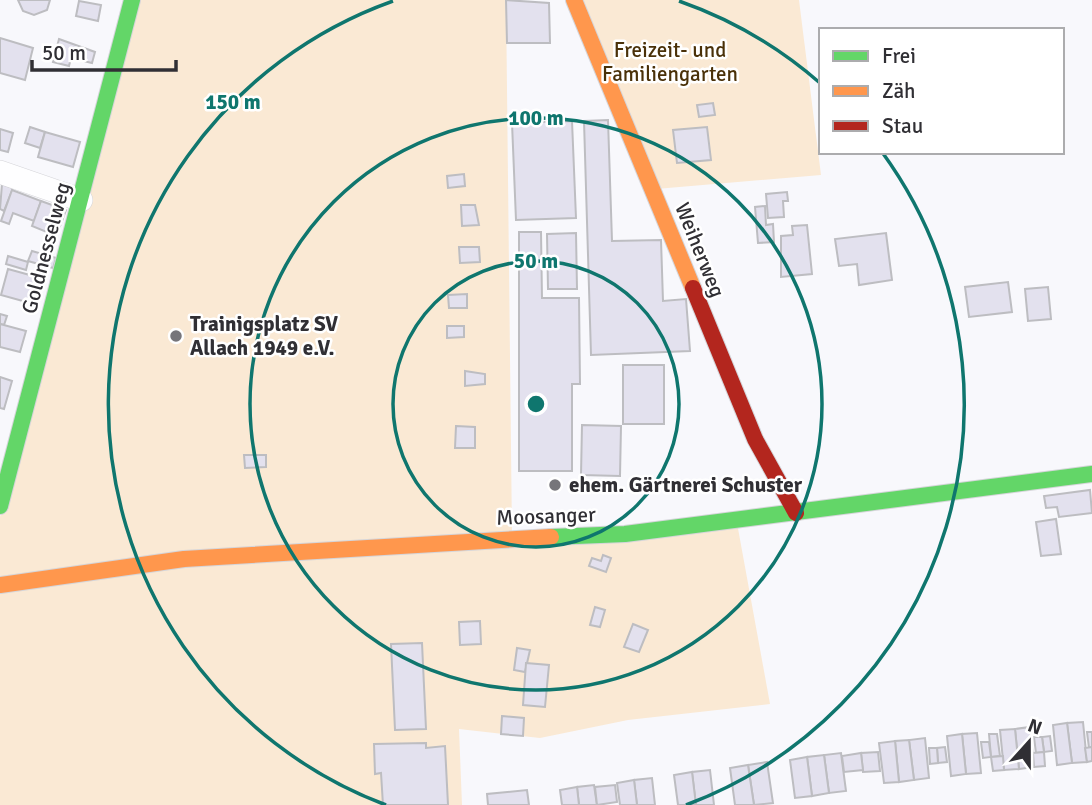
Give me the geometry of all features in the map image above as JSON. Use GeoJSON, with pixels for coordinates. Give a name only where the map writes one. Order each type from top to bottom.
{"type":"FeatureCollection","features":[{"type":"Feature","properties":{"kind":"street","name":"Goldnesselweg"},"geometry":{"type":"LineString","coordinates":[[0,506],[132,0]]}},
{"type":"Feature","properties":{"kind":"street","name":"Weiherweg"},"geometry":{"type":"LineString","coordinates":[[574,0],[755,439],[796,513]]}},
{"type":"Feature","properties":{"kind":"street"},"geometry":{"type":"LineString","coordinates":[[0,172],[81,200]]}},
{"type":"Feature","properties":{"kind":"street","name":"Moosanger"},"geometry":{"type":"LineString","coordinates":[[0,585],[184,559],[444,541],[625,534],[1092,474]]}},
{"type":"Feature","properties":{"kind":"green space"},"geometry":{"type":"Polygon","coordinates":[[[136,0],[506,0],[512,535],[737,523],[770,704],[628,720],[540,738],[459,729],[462,805],[0,805],[0,517],[136,0]]]}},
{"type":"Feature","properties":{"kind":"green space","name":"Freizeit- und Familiengarten"},"geometry":{"type":"Polygon","coordinates":[[[574,0],[799,0],[821,175],[656,189],[574,0]]]}},
{"type":"Feature","properties":{"kind":"building"},"geometry":{"type":"Polygon","coordinates":[[[18,0],[50,0],[47,10],[34,15],[23,11],[18,0]]]}},
{"type":"Feature","properties":{"kind":"building"},"geometry":{"type":"Polygon","coordinates":[[[506,0],[549,3],[550,43],[507,43],[506,0]]]}},
{"type":"Feature","properties":{"kind":"building"},"geometry":{"type":"Polygon","coordinates":[[[79,1],[101,5],[98,21],[76,16],[79,1]]]}},
{"type":"Feature","properties":{"kind":"building"},"geometry":{"type":"Polygon","coordinates":[[[0,38],[33,48],[25,80],[0,73],[0,38]]]}},
{"type":"Feature","properties":{"kind":"building"},"geometry":{"type":"Polygon","coordinates":[[[59,39],[95,52],[92,63],[71,58],[69,66],[53,62],[59,39]]]}},
{"type":"Feature","properties":{"kind":"building"},"geometry":{"type":"Polygon","coordinates":[[[713,103],[715,115],[699,117],[697,105],[713,103]]]}},
{"type":"Feature","properties":{"kind":"building"},"geometry":{"type":"Polygon","coordinates":[[[608,120],[612,241],[661,240],[663,301],[686,299],[690,351],[591,355],[584,121],[608,120]]]}},
{"type":"Feature","properties":{"kind":"building"},"geometry":{"type":"Polygon","coordinates":[[[572,121],[576,218],[516,220],[512,123],[572,121]]]}},
{"type":"Feature","properties":{"kind":"building"},"geometry":{"type":"Polygon","coordinates":[[[30,127],[45,132],[40,148],[25,143],[30,127]]]}},
{"type":"Feature","properties":{"kind":"building"},"geometry":{"type":"Polygon","coordinates":[[[707,127],[711,160],[677,163],[673,130],[707,127]]]}},
{"type":"Feature","properties":{"kind":"building"},"geometry":{"type":"Polygon","coordinates":[[[0,129],[13,133],[8,152],[0,150],[0,129]]]}},
{"type":"Feature","properties":{"kind":"building"},"geometry":{"type":"Polygon","coordinates":[[[45,132],[80,142],[73,167],[38,157],[45,132]]]}},
{"type":"Feature","properties":{"kind":"building"},"geometry":{"type":"Polygon","coordinates":[[[464,174],[465,186],[448,188],[447,176],[464,174]]]}},
{"type":"Feature","properties":{"kind":"building"},"geometry":{"type":"Polygon","coordinates":[[[2,184],[13,188],[4,211],[0,209],[2,184]]]}},
{"type":"Feature","properties":{"kind":"building"},"geometry":{"type":"Polygon","coordinates":[[[12,190],[41,201],[34,221],[13,213],[9,224],[1,221],[12,190]]]}},
{"type":"Feature","properties":{"kind":"building"},"geometry":{"type":"Polygon","coordinates":[[[787,192],[788,201],[783,201],[784,217],[768,218],[766,194],[787,192]]]}},
{"type":"Feature","properties":{"kind":"building"},"geometry":{"type":"Polygon","coordinates":[[[41,201],[66,210],[59,229],[52,226],[49,233],[32,226],[41,201]]]}},
{"type":"Feature","properties":{"kind":"building"},"geometry":{"type":"Polygon","coordinates":[[[461,205],[475,205],[479,225],[462,226],[461,205]]]}},
{"type":"Feature","properties":{"kind":"building"},"geometry":{"type":"Polygon","coordinates":[[[765,206],[766,225],[773,224],[774,242],[758,243],[755,207],[765,206]]]}},
{"type":"Feature","properties":{"kind":"building"},"geometry":{"type":"Polygon","coordinates":[[[807,225],[812,274],[781,277],[781,236],[793,235],[792,226],[807,225]]]}},
{"type":"Feature","properties":{"kind":"building"},"geometry":{"type":"Polygon","coordinates":[[[519,232],[541,232],[542,298],[579,298],[580,384],[572,384],[572,471],[519,471],[519,232]]]}},
{"type":"Feature","properties":{"kind":"building"},"geometry":{"type":"Polygon","coordinates":[[[576,233],[577,289],[548,289],[547,234],[576,233]]]}},
{"type":"Feature","properties":{"kind":"building"},"geometry":{"type":"Polygon","coordinates":[[[886,233],[892,280],[859,285],[857,264],[839,266],[835,239],[886,233]]]}},
{"type":"Feature","properties":{"kind":"building"},"geometry":{"type":"Polygon","coordinates":[[[459,247],[479,247],[480,262],[460,263],[459,247]]]}},
{"type":"Feature","properties":{"kind":"building"},"geometry":{"type":"Polygon","coordinates":[[[32,251],[56,258],[53,268],[28,261],[32,251]]]}},
{"type":"Feature","properties":{"kind":"building"},"geometry":{"type":"Polygon","coordinates":[[[8,256],[28,262],[26,270],[6,264],[8,256]]]}},
{"type":"Feature","properties":{"kind":"building"},"geometry":{"type":"Polygon","coordinates":[[[8,269],[37,277],[30,303],[1,295],[8,269]]]}},
{"type":"Feature","properties":{"kind":"building"},"geometry":{"type":"Polygon","coordinates":[[[1008,282],[1012,312],[969,317],[965,287],[1008,282]]]}},
{"type":"Feature","properties":{"kind":"building"},"geometry":{"type":"Polygon","coordinates":[[[1048,287],[1051,319],[1028,321],[1025,289],[1048,287]]]}},
{"type":"Feature","properties":{"kind":"building"},"geometry":{"type":"Polygon","coordinates":[[[467,294],[467,308],[449,308],[448,295],[467,294]]]}},
{"type":"Feature","properties":{"kind":"building"},"geometry":{"type":"Polygon","coordinates":[[[0,314],[7,316],[4,325],[0,324],[0,314]]]}},
{"type":"Feature","properties":{"kind":"building"},"geometry":{"type":"Polygon","coordinates":[[[0,324],[26,331],[20,352],[0,347],[0,324]]]}},
{"type":"Feature","properties":{"kind":"building"},"geometry":{"type":"Polygon","coordinates":[[[447,326],[464,326],[464,337],[447,338],[447,326]]]}},
{"type":"Feature","properties":{"kind":"building"},"geometry":{"type":"Polygon","coordinates":[[[623,365],[664,365],[664,424],[623,424],[623,365]]]}},
{"type":"Feature","properties":{"kind":"building"},"geometry":{"type":"Polygon","coordinates":[[[465,371],[485,374],[485,384],[465,386],[465,371]]]}},
{"type":"Feature","properties":{"kind":"building"},"geometry":{"type":"Polygon","coordinates":[[[0,377],[12,381],[4,409],[0,408],[0,377]]]}},
{"type":"Feature","properties":{"kind":"building"},"geometry":{"type":"Polygon","coordinates":[[[582,425],[621,426],[620,476],[581,475],[582,425]]]}},
{"type":"Feature","properties":{"kind":"building"},"geometry":{"type":"Polygon","coordinates":[[[456,426],[475,427],[475,448],[455,448],[456,426]]]}},
{"type":"Feature","properties":{"kind":"building"},"geometry":{"type":"Polygon","coordinates":[[[244,455],[266,455],[266,467],[245,468],[244,455]]]}},
{"type":"Feature","properties":{"kind":"building"},"geometry":{"type":"Polygon","coordinates":[[[1090,490],[1092,513],[1059,517],[1057,507],[1046,508],[1044,496],[1090,490]]]}},
{"type":"Feature","properties":{"kind":"building"},"geometry":{"type":"Polygon","coordinates":[[[1056,519],[1061,554],[1041,556],[1036,522],[1056,519]]]}},
{"type":"Feature","properties":{"kind":"building"},"geometry":{"type":"Polygon","coordinates":[[[603,555],[611,558],[606,572],[589,566],[592,558],[601,561],[603,555]]]}},
{"type":"Feature","properties":{"kind":"building"},"geometry":{"type":"Polygon","coordinates":[[[595,607],[605,610],[600,627],[590,625],[595,607]]]}},
{"type":"Feature","properties":{"kind":"building"},"geometry":{"type":"Polygon","coordinates":[[[480,621],[481,644],[460,645],[459,622],[480,621]]]}},
{"type":"Feature","properties":{"kind":"building"},"geometry":{"type":"Polygon","coordinates":[[[633,624],[648,630],[639,652],[624,647],[633,624]]]}},
{"type":"Feature","properties":{"kind":"building"},"geometry":{"type":"Polygon","coordinates":[[[422,643],[426,729],[395,730],[391,644],[422,643]]]}},
{"type":"Feature","properties":{"kind":"building"},"geometry":{"type":"Polygon","coordinates":[[[517,648],[530,650],[525,672],[514,670],[517,648]]]}},
{"type":"Feature","properties":{"kind":"building"},"geometry":{"type":"Polygon","coordinates":[[[526,663],[549,665],[545,707],[523,705],[526,663]]]}},
{"type":"Feature","properties":{"kind":"building"},"geometry":{"type":"Polygon","coordinates":[[[502,716],[524,718],[523,736],[501,734],[502,716]]]}},
{"type":"Feature","properties":{"kind":"building"},"geometry":{"type":"Polygon","coordinates":[[[1083,722],[1087,762],[1072,763],[1067,723],[1083,722]]]}},
{"type":"Feature","properties":{"kind":"building"},"geometry":{"type":"Polygon","coordinates":[[[1067,723],[1072,763],[1057,765],[1053,725],[1067,723]]]}},
{"type":"Feature","properties":{"kind":"building"},"geometry":{"type":"Polygon","coordinates":[[[1030,727],[1034,767],[1019,769],[1015,729],[1030,727]]]}},
{"type":"Feature","properties":{"kind":"building"},"geometry":{"type":"Polygon","coordinates":[[[1015,729],[1019,769],[1004,770],[1000,730],[1015,729]]]}},
{"type":"Feature","properties":{"kind":"building"},"geometry":{"type":"Polygon","coordinates":[[[1087,732],[1092,732],[1092,747],[1089,748],[1087,732]]]}},
{"type":"Feature","properties":{"kind":"building"},"geometry":{"type":"Polygon","coordinates":[[[977,733],[981,773],[966,774],[962,734],[977,733]]]}},
{"type":"Feature","properties":{"kind":"building"},"geometry":{"type":"Polygon","coordinates":[[[962,734],[966,774],[951,776],[947,736],[962,734]]]}},
{"type":"Feature","properties":{"kind":"building"},"geometry":{"type":"Polygon","coordinates":[[[989,734],[997,734],[1000,756],[991,757],[989,734]]]}},
{"type":"Feature","properties":{"kind":"building"},"geometry":{"type":"Polygon","coordinates":[[[1050,736],[1052,751],[1044,752],[1042,737],[1050,736]]]}},
{"type":"Feature","properties":{"kind":"building"},"geometry":{"type":"Polygon","coordinates":[[[1034,737],[1042,737],[1044,752],[1036,753],[1034,737]]]}},
{"type":"Feature","properties":{"kind":"building"},"geometry":{"type":"Polygon","coordinates":[[[925,738],[929,778],[914,780],[909,740],[925,738]]]}},
{"type":"Feature","properties":{"kind":"building"},"geometry":{"type":"Polygon","coordinates":[[[909,740],[914,780],[899,782],[895,741],[909,740]]]}},
{"type":"Feature","properties":{"kind":"building"},"geometry":{"type":"Polygon","coordinates":[[[895,741],[899,782],[884,783],[879,743],[895,741]]]}},
{"type":"Feature","properties":{"kind":"building"},"geometry":{"type":"Polygon","coordinates":[[[981,742],[989,742],[991,757],[983,758],[981,742]]]}},
{"type":"Feature","properties":{"kind":"building"},"geometry":{"type":"Polygon","coordinates":[[[426,743],[426,748],[445,746],[448,805],[383,805],[381,773],[375,774],[374,744],[426,743]]]}},
{"type":"Feature","properties":{"kind":"building"},"geometry":{"type":"Polygon","coordinates":[[[945,747],[947,762],[938,763],[937,748],[945,747]]]}},
{"type":"Feature","properties":{"kind":"building"},"geometry":{"type":"Polygon","coordinates":[[[1092,747],[1092,761],[1087,762],[1085,748],[1092,747]]]}},
{"type":"Feature","properties":{"kind":"building"},"geometry":{"type":"Polygon","coordinates":[[[929,748],[937,748],[938,763],[930,764],[929,748]]]}},
{"type":"Feature","properties":{"kind":"building"},"geometry":{"type":"Polygon","coordinates":[[[878,752],[880,771],[863,772],[861,753],[878,752]]]}},
{"type":"Feature","properties":{"kind":"building"},"geometry":{"type":"Polygon","coordinates":[[[1044,752],[1045,766],[1034,767],[1033,753],[1044,752]]]}},
{"type":"Feature","properties":{"kind":"building"},"geometry":{"type":"Polygon","coordinates":[[[841,753],[846,791],[829,793],[824,755],[841,753]]]}},
{"type":"Feature","properties":{"kind":"building"},"geometry":{"type":"Polygon","coordinates":[[[861,753],[863,770],[844,772],[842,756],[861,753]]]}},
{"type":"Feature","properties":{"kind":"building"},"geometry":{"type":"Polygon","coordinates":[[[824,755],[829,793],[812,796],[807,757],[824,755]]]}},
{"type":"Feature","properties":{"kind":"building"},"geometry":{"type":"Polygon","coordinates":[[[1003,756],[1004,770],[993,771],[991,757],[1003,756]]]}},
{"type":"Feature","properties":{"kind":"building"},"geometry":{"type":"Polygon","coordinates":[[[807,757],[812,796],[795,798],[790,760],[807,757]]]}},
{"type":"Feature","properties":{"kind":"building"},"geometry":{"type":"Polygon","coordinates":[[[767,762],[773,803],[754,805],[748,765],[767,762]]]}},
{"type":"Feature","properties":{"kind":"building"},"geometry":{"type":"Polygon","coordinates":[[[748,765],[754,805],[735,805],[730,768],[748,765]]]}},
{"type":"Feature","properties":{"kind":"building"},"geometry":{"type":"Polygon","coordinates":[[[710,770],[714,805],[696,805],[692,772],[710,770]]]}},
{"type":"Feature","properties":{"kind":"building"},"geometry":{"type":"Polygon","coordinates":[[[692,772],[696,805],[678,805],[674,775],[692,772]]]}},
{"type":"Feature","properties":{"kind":"building"},"geometry":{"type":"Polygon","coordinates":[[[652,778],[655,805],[637,805],[634,780],[652,778]]]}},
{"type":"Feature","properties":{"kind":"building"},"geometry":{"type":"Polygon","coordinates":[[[634,780],[637,805],[620,805],[617,783],[634,780]]]}},
{"type":"Feature","properties":{"kind":"building"},"geometry":{"type":"Polygon","coordinates":[[[594,785],[597,805],[579,805],[577,787],[594,785]]]}},
{"type":"Feature","properties":{"kind":"building"},"geometry":{"type":"Polygon","coordinates":[[[615,785],[617,802],[597,805],[595,787],[615,785]]]}},
{"type":"Feature","properties":{"kind":"building"},"geometry":{"type":"Polygon","coordinates":[[[577,787],[579,805],[562,805],[560,790],[577,787]]]}},
{"type":"Feature","properties":{"kind":"building"},"geometry":{"type":"Polygon","coordinates":[[[527,790],[529,805],[488,805],[487,794],[527,790]]]}},
{"type":"Feature","properties":{"kind":"traffic: fast"},"geometry":{"type":"LineString","coordinates":[[0,506],[132,0]]}},
{"type":"Feature","properties":{"kind":"traffic: fast"},"geometry":{"type":"LineString","coordinates":[[551,537],[625,534],[1092,474]]}},
{"type":"Feature","properties":{"kind":"traffic: slow"},"geometry":{"type":"LineString","coordinates":[[574,0],[693,288]]}},
{"type":"Feature","properties":{"kind":"traffic: slow"},"geometry":{"type":"LineString","coordinates":[[0,585],[184,559],[551,537]]}},
{"type":"Feature","properties":{"kind":"traffic: jam"},"geometry":{"type":"LineString","coordinates":[[693,288],[755,439],[796,513]]}},
{"type":"Feature","properties":{"kind":"place","name":"Trainigsplatz SV Allach 1949 e.V."},"geometry":{"type":"Point","coordinates":[176,336]}},
{"type":"Feature","properties":{"kind":"place","name":"ehem. Gärtnerei Schuster"},"geometry":{"type":"Point","coordinates":[555,485]}}]}
